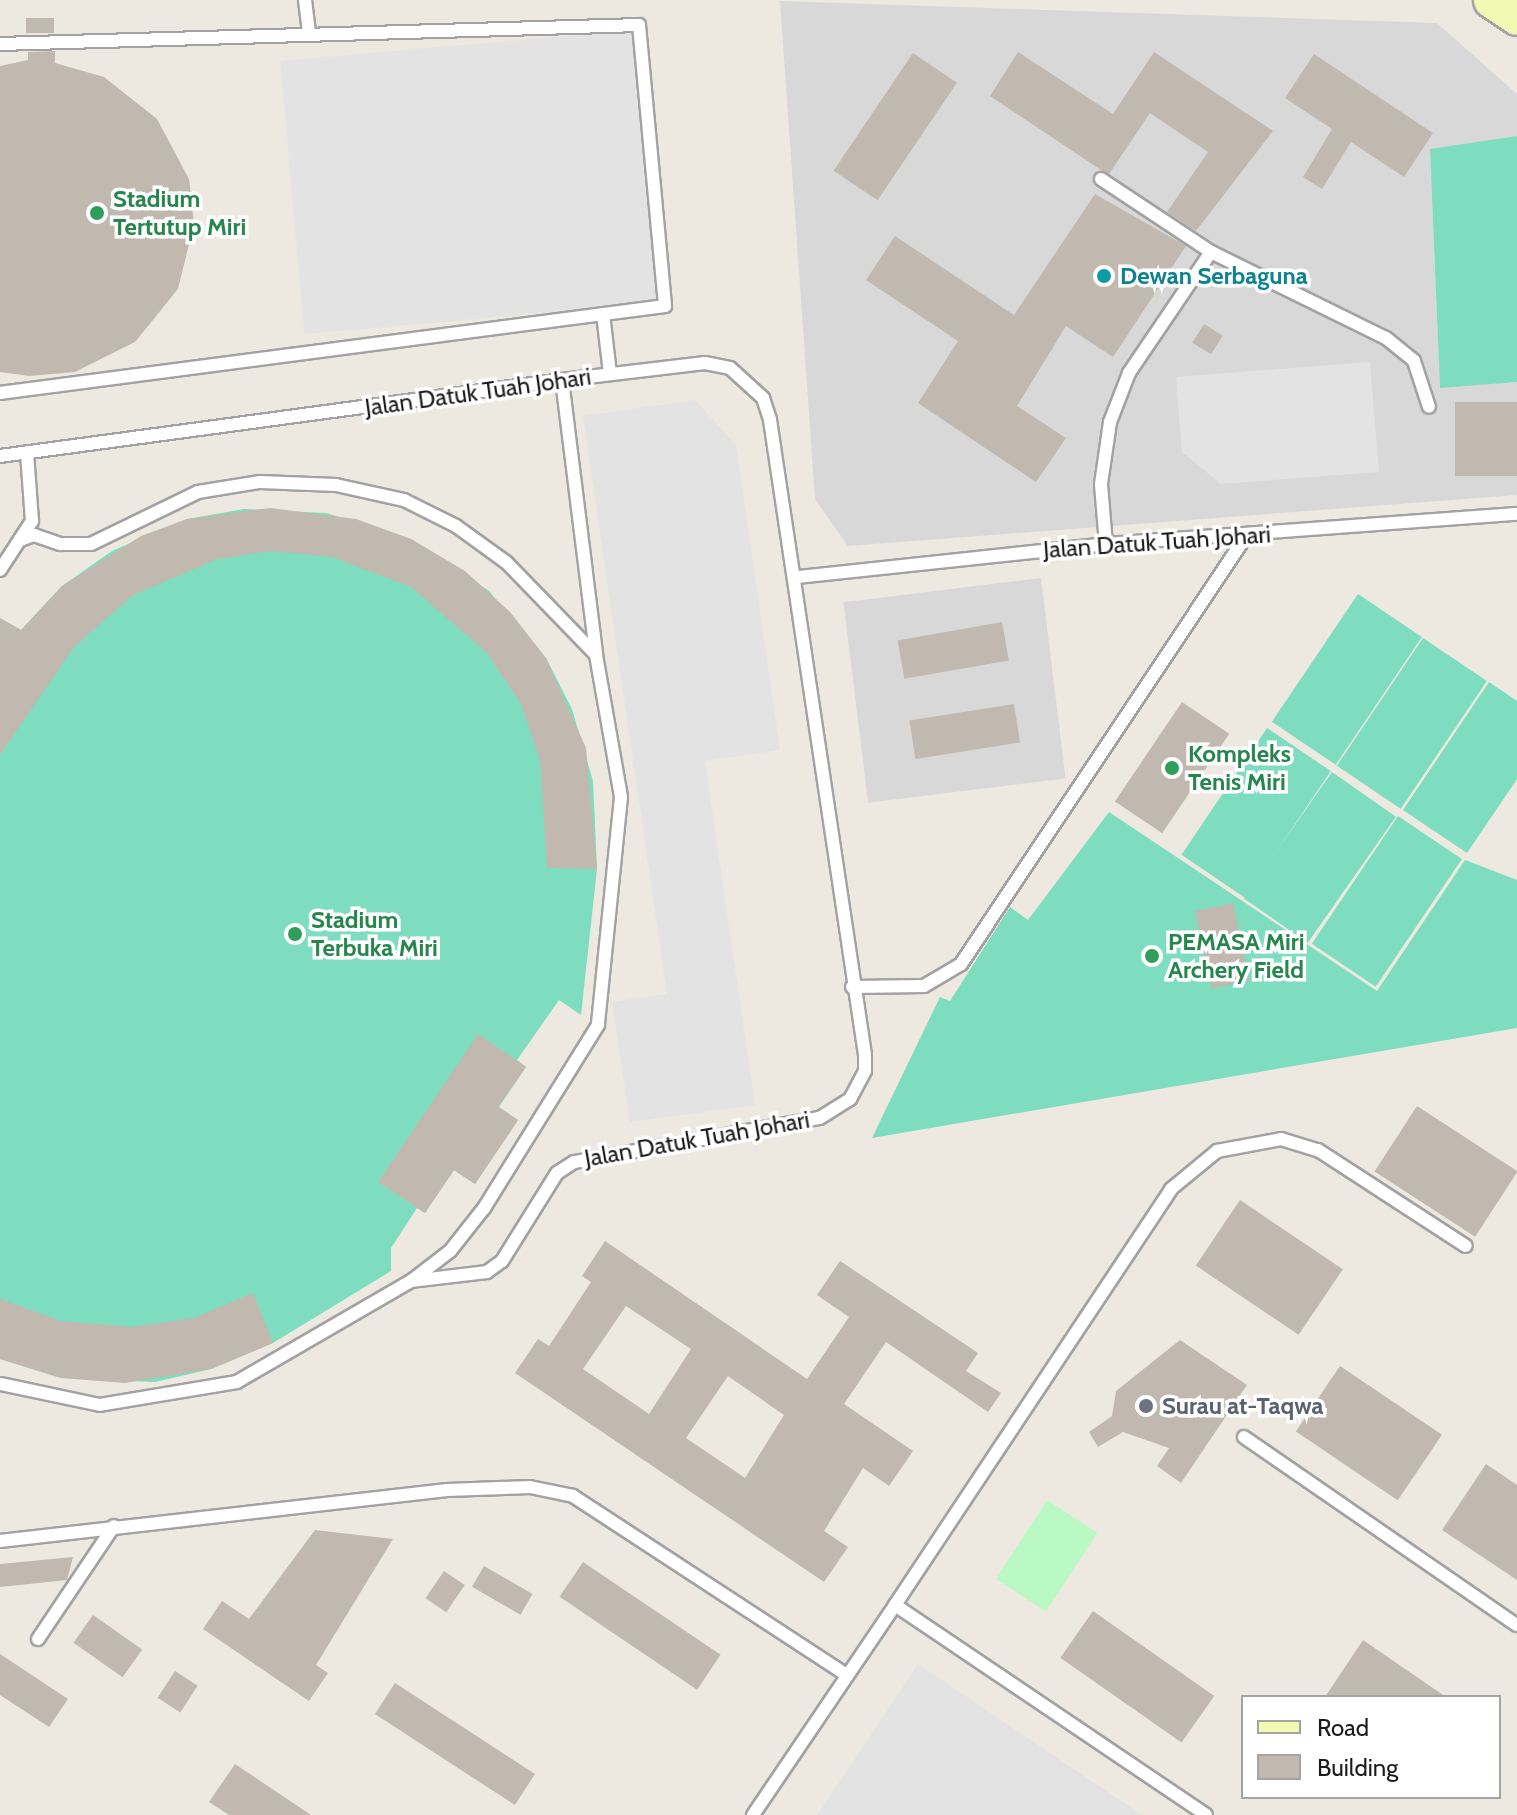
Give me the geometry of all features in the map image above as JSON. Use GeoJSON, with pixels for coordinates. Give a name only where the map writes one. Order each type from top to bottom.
{"type":"FeatureCollection","features":[{"type":"Feature","properties":{"kind":"main road"},"geometry":{"type":"LineString","coordinates":[[1492,0],[1517,17]]}},
{"type":"Feature","properties":{"kind":"lane"},"geometry":{"type":"LineString","coordinates":[[305,0],[309,34]]}},
{"type":"Feature","properties":{"kind":"lane"},"geometry":{"type":"LineString","coordinates":[[0,44],[639,25],[665,306],[0,393]]}},
{"type":"Feature","properties":{"kind":"lane"},"geometry":{"type":"LineString","coordinates":[[1101,179],[1211,252],[1386,338],[1414,361],[1429,407]]}},
{"type":"Feature","properties":{"kind":"lane"},"geometry":{"type":"LineString","coordinates":[[1106,544],[1101,484],[1110,422],[1129,373],[1211,252]]}},
{"type":"Feature","properties":{"kind":"lane"},"geometry":{"type":"LineString","coordinates":[[603,314],[610,374]]}},
{"type":"Feature","properties":{"kind":"lane","name":"Jalan Datuk Tuah Johari"},"geometry":{"type":"LineString","coordinates":[[0,456],[705,363],[730,368],[750,382],[770,420],[798,577],[865,1071],[838,1108],[797,1123],[574,1162],[545,1188],[502,1261],[487,1272],[411,1281],[237,1382],[100,1405],[0,1384]]}},
{"type":"Feature","properties":{"kind":"lane"},"geometry":{"type":"LineString","coordinates":[[411,1281],[450,1251],[484,1208],[598,1025],[621,797],[596,655],[562,380]]}},
{"type":"Feature","properties":{"kind":"lane"},"geometry":{"type":"LineString","coordinates":[[0,570],[33,514],[27,453]]}},
{"type":"Feature","properties":{"kind":"lane"},"geometry":{"type":"LineString","coordinates":[[20,540],[34,535],[60,544],[91,544],[198,492],[260,482],[336,485],[404,500],[456,526],[506,562],[596,655]]}},
{"type":"Feature","properties":{"kind":"lane","name":"Jalan Datuk Tuah Johari"},"geometry":{"type":"LineString","coordinates":[[798,577],[1106,544],[1517,514]]}},
{"type":"Feature","properties":{"kind":"lane"},"geometry":{"type":"LineString","coordinates":[[852,987],[924,986],[961,964],[1246,536]]}},
{"type":"Feature","properties":{"kind":"lane"},"geometry":{"type":"LineString","coordinates":[[753,1815],[1171,1189],[1217,1151],[1281,1139],[1318,1150],[1466,1246]]}},
{"type":"Feature","properties":{"kind":"lane"},"geometry":{"type":"LineString","coordinates":[[1244,1437],[1517,1625]]}},
{"type":"Feature","properties":{"kind":"lane"},"geometry":{"type":"LineString","coordinates":[[0,1541],[447,1490],[559,1493],[636,1534],[847,1675]]}},
{"type":"Feature","properties":{"kind":"lane"},"geometry":{"type":"LineString","coordinates":[[38,1639],[114,1526]]}},
{"type":"Feature","properties":{"kind":"lane"},"geometry":{"type":"LineString","coordinates":[[895,1605],[1206,1815]]}},
{"type":"Feature","properties":{"kind":"shaded area"},"geometry":{"type":"Polygon","coordinates":[[[780,1],[1437,23],[1517,94],[1517,136],[1430,150],[1440,387],[1517,382],[1517,495],[848,546],[815,499],[780,1]]]}},
{"type":"Feature","properties":{"kind":"shaded area"},"geometry":{"type":"Polygon","coordinates":[[[634,30],[658,303],[304,334],[280,61],[634,30]]]}},
{"type":"Feature","properties":{"kind":"shaded area"},"geometry":{"type":"Polygon","coordinates":[[[1370,362],[1379,472],[1221,484],[1182,452],[1176,377],[1370,362]]]}},
{"type":"Feature","properties":{"kind":"shaded area"},"geometry":{"type":"Polygon","coordinates":[[[695,400],[736,445],[780,750],[705,761],[755,1105],[630,1122],[612,1002],[667,994],[583,416],[695,400]]]}},
{"type":"Feature","properties":{"kind":"shaded area"},"geometry":{"type":"Polygon","coordinates":[[[1041,578],[1066,778],[868,803],[843,602],[1041,578]]]}},
{"type":"Feature","properties":{"kind":"shaded area"},"geometry":{"type":"Polygon","coordinates":[[[918,1664],[1142,1815],[817,1815],[918,1664]]]}},
{"type":"Feature","properties":{"kind":"green space"},"geometry":{"type":"Polygon","coordinates":[[[1517,136],[1517,382],[1440,388],[1430,149],[1517,136]]]}},
{"type":"Feature","properties":{"kind":"green space","name":"Stadium Terbuka Miri"},"geometry":{"type":"Polygon","coordinates":[[[244,509],[326,513],[411,539],[489,591],[546,658],[572,709],[593,781],[597,869],[581,1015],[559,1000],[517,1060],[526,1067],[499,1107],[518,1120],[475,1184],[454,1170],[425,1213],[417,1208],[391,1248],[391,1271],[273,1343],[211,1369],[155,1382],[61,1378],[0,1359],[0,618],[21,630],[62,586],[112,551],[187,519],[244,509]]]}},
{"type":"Feature","properties":{"kind":"green space"},"geometry":{"type":"Polygon","coordinates":[[[1358,594],[1422,637],[1336,765],[1272,722],[1358,594]]]}},
{"type":"Feature","properties":{"kind":"green space"},"geometry":{"type":"Polygon","coordinates":[[[1423,638],[1487,681],[1401,809],[1337,766],[1423,638]]]}},
{"type":"Feature","properties":{"kind":"green space"},"geometry":{"type":"Polygon","coordinates":[[[1489,682],[1517,701],[1517,779],[1467,853],[1403,810],[1489,682]]]}},
{"type":"Feature","properties":{"kind":"green space"},"geometry":{"type":"Polygon","coordinates":[[[1267,728],[1331,771],[1245,898],[1181,855],[1267,728]]]}},
{"type":"Feature","properties":{"kind":"green space"},"geometry":{"type":"Polygon","coordinates":[[[1332,772],[1396,817],[1308,943],[1244,898],[1332,772]]]}},
{"type":"Feature","properties":{"kind":"green space","name":"PEMASA Miri Archery Field"},"geometry":{"type":"Polygon","coordinates":[[[1109,812],[1377,991],[1465,860],[1517,880],[1517,1028],[872,1138],[940,997],[950,1001],[1010,907],[1028,920],[1109,812]]]}},
{"type":"Feature","properties":{"kind":"green space"},"geometry":{"type":"Polygon","coordinates":[[[1398,816],[1462,859],[1376,987],[1312,944],[1398,816]]]}},
{"type":"Feature","properties":{"kind":"green space"},"geometry":{"type":"Polygon","coordinates":[[[1047,1500],[1097,1533],[1046,1612],[996,1579],[1047,1500]]]}},
{"type":"Feature","properties":{"kind":"building"},"geometry":{"type":"Polygon","coordinates":[[[26,18],[54,18],[54,33],[26,33],[26,18]]]}},
{"type":"Feature","properties":{"kind":"building","name":"Stadium Tertutup Miri"},"geometry":{"type":"Polygon","coordinates":[[[55,51],[55,63],[104,77],[157,119],[189,179],[194,224],[178,289],[135,342],[75,372],[29,376],[0,372],[0,66],[28,60],[28,52],[55,51]]]}},
{"type":"Feature","properties":{"kind":"building"},"geometry":{"type":"Polygon","coordinates":[[[1018,52],[1113,114],[1154,52],[1273,131],[1196,231],[1167,212],[1208,152],[1150,113],[1109,174],[1101,170],[990,96],[1018,52]]]}},
{"type":"Feature","properties":{"kind":"building"},"geometry":{"type":"Polygon","coordinates":[[[913,53],[957,83],[878,200],[834,171],[913,53]]]}},
{"type":"Feature","properties":{"kind":"building"},"geometry":{"type":"Polygon","coordinates":[[[1314,54],[1433,133],[1404,177],[1351,142],[1322,189],[1303,177],[1332,129],[1285,98],[1314,54]]]}},
{"type":"Feature","properties":{"kind":"building"},"geometry":{"type":"Polygon","coordinates":[[[1095,194],[1186,246],[1113,357],[1066,326],[1017,406],[1066,438],[1036,482],[918,403],[958,341],[866,280],[895,236],[1014,315],[1095,194]]]}},
{"type":"Feature","properties":{"kind":"building"},"geometry":{"type":"Polygon","coordinates":[[[1204,324],[1223,336],[1211,354],[1192,343],[1204,324]]]}},
{"type":"Feature","properties":{"kind":"building"},"geometry":{"type":"Polygon","coordinates":[[[1455,402],[1517,402],[1517,476],[1455,476],[1455,402]]]}},
{"type":"Feature","properties":{"kind":"building"},"geometry":{"type":"Polygon","coordinates":[[[270,508],[356,519],[411,539],[465,571],[510,612],[546,658],[586,748],[597,869],[547,868],[540,761],[521,704],[486,652],[411,587],[332,557],[270,551],[218,559],[133,595],[73,648],[0,755],[0,618],[21,630],[62,586],[141,536],[187,519],[270,508]]]}},
{"type":"Feature","properties":{"kind":"building"},"geometry":{"type":"Polygon","coordinates":[[[1002,622],[1009,660],[904,679],[898,640],[1002,622]]]}},
{"type":"Feature","properties":{"kind":"building","name":"Kompleks Tenis Miri"},"geometry":{"type":"Polygon","coordinates":[[[1182,702],[1229,734],[1162,833],[1115,801],[1182,702]]]}},
{"type":"Feature","properties":{"kind":"building"},"geometry":{"type":"Polygon","coordinates":[[[1014,704],[1020,743],[915,759],[909,721],[1014,704]]]}},
{"type":"Feature","properties":{"kind":"building"},"geometry":{"type":"Polygon","coordinates":[[[1233,903],[1249,980],[1211,988],[1195,911],[1233,903]]]}},
{"type":"Feature","properties":{"kind":"building"},"geometry":{"type":"Polygon","coordinates":[[[478,1034],[526,1067],[498,1107],[518,1120],[475,1184],[454,1170],[425,1213],[378,1182],[478,1034]]]}},
{"type":"Feature","properties":{"kind":"building"},"geometry":{"type":"Polygon","coordinates":[[[1417,1106],[1517,1171],[1475,1237],[1375,1171],[1417,1106]]]}},
{"type":"Feature","properties":{"kind":"building"},"geometry":{"type":"Polygon","coordinates":[[[1240,1200],[1343,1269],[1299,1335],[1196,1265],[1240,1200]]]}},
{"type":"Feature","properties":{"kind":"building"},"geometry":{"type":"Polygon","coordinates":[[[605,1241],[807,1379],[849,1317],[817,1295],[840,1261],[978,1353],[966,1371],[1001,1393],[988,1412],[886,1342],[844,1404],[913,1451],[889,1486],[863,1468],[824,1531],[848,1547],[824,1582],[515,1373],[538,1339],[549,1346],[591,1282],[582,1276],[605,1241]],[[626,1306],[583,1369],[649,1414],[691,1349],[626,1306]],[[728,1376],[686,1438],[745,1478],[784,1415],[728,1376]]]}},
{"type":"Feature","properties":{"kind":"building"},"geometry":{"type":"Polygon","coordinates":[[[253,1293],[273,1343],[211,1369],[125,1383],[61,1378],[0,1359],[0,1299],[61,1321],[132,1327],[194,1318],[253,1293]]]}},
{"type":"Feature","properties":{"kind":"building"},"geometry":{"type":"Polygon","coordinates":[[[1180,1340],[1247,1385],[1181,1483],[1157,1466],[1169,1448],[1123,1432],[1098,1447],[1089,1432],[1112,1416],[1116,1391],[1180,1340]]]}},
{"type":"Feature","properties":{"kind":"building"},"geometry":{"type":"Polygon","coordinates":[[[1340,1366],[1442,1435],[1398,1500],[1296,1431],[1340,1366]]]}},
{"type":"Feature","properties":{"kind":"building"},"geometry":{"type":"Polygon","coordinates":[[[1486,1464],[1517,1485],[1517,1580],[1442,1530],[1486,1464]]]}},
{"type":"Feature","properties":{"kind":"building"},"geometry":{"type":"Polygon","coordinates":[[[315,1530],[393,1539],[316,1665],[328,1673],[309,1701],[203,1629],[222,1601],[249,1619],[315,1530]]]}},
{"type":"Feature","properties":{"kind":"building"},"geometry":{"type":"Polygon","coordinates":[[[73,1557],[67,1580],[0,1587],[0,1564],[73,1557]]]}},
{"type":"Feature","properties":{"kind":"building"},"geometry":{"type":"Polygon","coordinates":[[[583,1562],[721,1655],[697,1690],[560,1597],[583,1562]]]}},
{"type":"Feature","properties":{"kind":"building"},"geometry":{"type":"Polygon","coordinates":[[[484,1566],[532,1594],[520,1615],[472,1587],[484,1566]]]}},
{"type":"Feature","properties":{"kind":"building"},"geometry":{"type":"Polygon","coordinates":[[[444,1571],[465,1585],[446,1612],[426,1598],[444,1571]]]}},
{"type":"Feature","properties":{"kind":"building"},"geometry":{"type":"Polygon","coordinates":[[[1093,1611],[1214,1696],[1182,1743],[1060,1658],[1093,1611]]]}},
{"type":"Feature","properties":{"kind":"building"},"geometry":{"type":"Polygon","coordinates":[[[93,1615],[142,1649],[123,1677],[73,1643],[93,1615]]]}},
{"type":"Feature","properties":{"kind":"building"},"geometry":{"type":"Polygon","coordinates":[[[1363,1640],[1443,1695],[1326,1695],[1363,1640]]]}},
{"type":"Feature","properties":{"kind":"building"},"geometry":{"type":"Polygon","coordinates":[[[0,1654],[68,1699],[49,1727],[0,1695],[0,1654]]]}},
{"type":"Feature","properties":{"kind":"building"},"geometry":{"type":"Polygon","coordinates":[[[175,1671],[198,1686],[180,1713],[158,1698],[175,1671]]]}},
{"type":"Feature","properties":{"kind":"building"},"geometry":{"type":"Polygon","coordinates":[[[395,1683],[535,1774],[515,1805],[375,1714],[395,1683]]]}},
{"type":"Feature","properties":{"kind":"building"},"geometry":{"type":"Polygon","coordinates":[[[235,1764],[311,1815],[229,1815],[209,1802],[235,1764]]]}},
{"type":"Feature","properties":{"kind":"place","name":"Stadium Tertutup Miri"},"geometry":{"type":"Point","coordinates":[97,213]}},
{"type":"Feature","properties":{"kind":"place","name":"Dewan Serbaguna"},"geometry":{"type":"Point","coordinates":[1104,276]}},
{"type":"Feature","properties":{"kind":"place","name":"Kompleks Tenis Miri"},"geometry":{"type":"Point","coordinates":[1172,768]}},
{"type":"Feature","properties":{"kind":"place","name":"Stadium Terbuka Miri"},"geometry":{"type":"Point","coordinates":[295,934]}},
{"type":"Feature","properties":{"kind":"place","name":"PEMASA Miri Archery Field"},"geometry":{"type":"Point","coordinates":[1152,956]}},
{"type":"Feature","properties":{"kind":"place","name":"Surau at-Taqwa"},"geometry":{"type":"Point","coordinates":[1146,1406]}}]}
